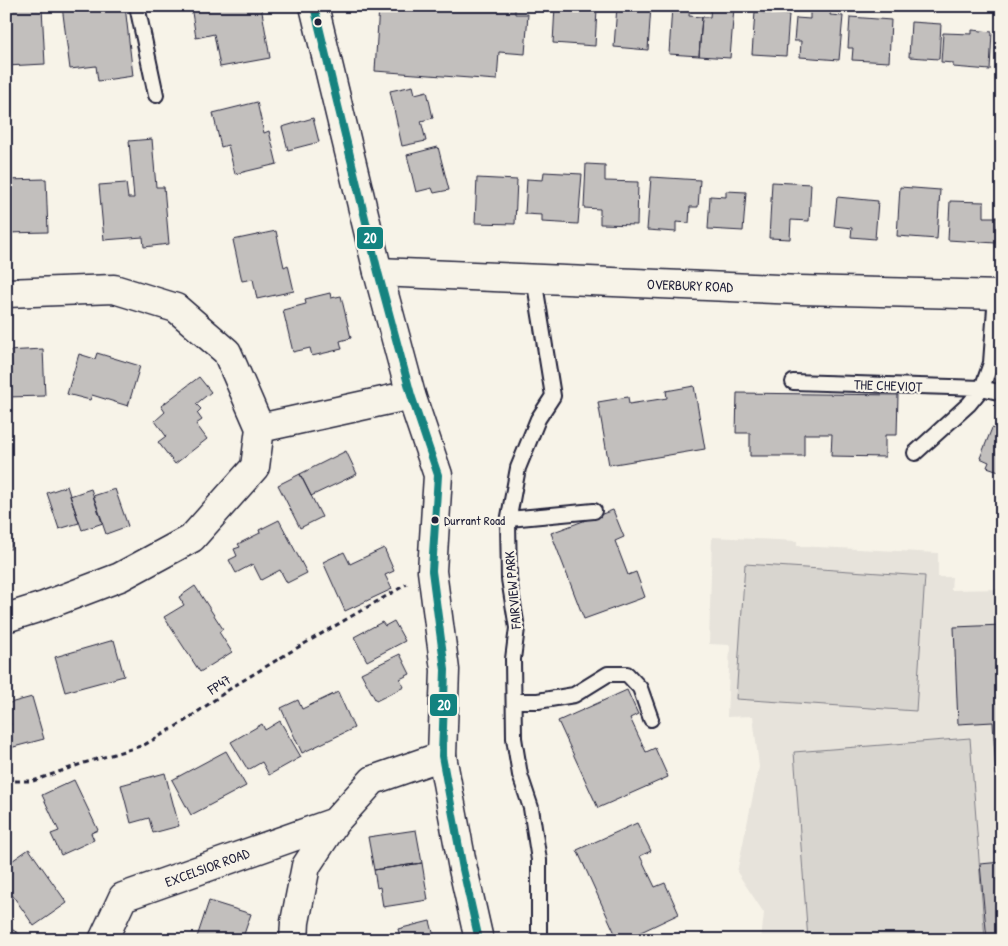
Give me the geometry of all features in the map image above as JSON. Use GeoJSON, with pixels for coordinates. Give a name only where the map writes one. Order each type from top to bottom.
{"type":"FeatureCollection","features":[{"type":"Feature","properties":{"kind":"street"},"geometry":{"type":"LineString","coordinates":[[314,6],[378,272],[411,395],[438,475],[432,571],[445,670],[442,756],[463,869],[479,940]]}},
{"type":"Feature","properties":{"kind":"street","name":"OVERBURY ROAD"},"geometry":{"type":"LineString","coordinates":[[378,272],[800,290],[999,294]]}},
{"type":"Feature","properties":{"kind":"street"},"geometry":{"type":"LineString","coordinates":[[6,293],[114,289],[176,308],[227,352],[260,428],[255,467],[192,538],[120,577],[44,606],[6,618]]}},
{"type":"Feature","properties":{"kind":"street"},"geometry":{"type":"LineString","coordinates":[[260,428],[411,395]]}},
{"type":"Feature","properties":{"kind":"street"},"geometry":{"type":"LineString","coordinates":[[294,940],[295,922],[306,866],[335,822],[373,780],[442,756]]}},
{"type":"Feature","properties":{"kind":"street","name":"EXCELSIOR ROAD"},"geometry":{"type":"LineString","coordinates":[[103,940],[123,898],[335,822]]}},
{"type":"Feature","properties":{"kind":"lane"},"geometry":{"type":"LineString","coordinates":[[138,6],[156,95]]}},
{"type":"Feature","properties":{"kind":"lane","name":"FAIRVIEW PARK"},"geometry":{"type":"LineString","coordinates":[[534,278],[552,396],[538,419],[518,468],[509,519],[508,579],[517,628],[513,659],[514,738],[520,775],[531,808],[539,860],[538,940]]}},
{"type":"Feature","properties":{"kind":"lane"},"geometry":{"type":"LineString","coordinates":[[915,453],[968,404],[982,388],[991,363],[999,294]]}},
{"type":"Feature","properties":{"kind":"lane","name":"THE CHEVIOT"},"geometry":{"type":"LineString","coordinates":[[794,382],[982,388],[1002,393]]}},
{"type":"Feature","properties":{"kind":"lane"},"geometry":{"type":"LineString","coordinates":[[509,519],[594,511]]}},
{"type":"Feature","properties":{"kind":"lane"},"geometry":{"type":"LineString","coordinates":[[514,700],[538,701],[574,695],[608,674],[627,674],[640,688],[651,718]]}},
{"type":"Feature","properties":{"kind":"path","name":"FP47"},"geometry":{"type":"LineString","coordinates":[[6,781],[33,781],[144,745],[182,723],[234,686],[290,652],[432,571]]}},
{"type":"Feature","properties":{"kind":"shaded area"},"geometry":{"type":"Polygon","coordinates":[[[712,537],[797,541],[797,546],[938,553],[938,577],[952,577],[951,590],[1002,589],[1002,940],[761,940],[764,913],[737,872],[759,767],[753,716],[727,717],[730,645],[709,644],[712,537]]]}},
{"type":"Feature","properties":{"kind":"shaded area"},"geometry":{"type":"Polygon","coordinates":[[[745,564],[925,576],[916,711],[736,699],[745,564]]]}},
{"type":"Feature","properties":{"kind":"shaded area"},"geometry":{"type":"Polygon","coordinates":[[[970,738],[985,940],[808,940],[794,752],[970,738]]]}},
{"type":"Feature","properties":{"kind":"building"},"geometry":{"type":"Polygon","coordinates":[[[12,6],[36,6],[36,9],[42,8],[45,64],[6,66],[6,10],[12,10],[12,6]]]}},
{"type":"Feature","properties":{"kind":"building"},"geometry":{"type":"Polygon","coordinates":[[[62,6],[125,6],[133,76],[98,81],[96,66],[70,69],[62,6]]]}},
{"type":"Feature","properties":{"kind":"building"},"geometry":{"type":"Polygon","coordinates":[[[191,6],[261,6],[270,58],[220,67],[214,34],[196,38],[191,6]]]}},
{"type":"Feature","properties":{"kind":"building"},"geometry":{"type":"Polygon","coordinates":[[[379,6],[515,6],[515,14],[528,14],[525,54],[499,52],[497,80],[375,71],[379,6]]]}},
{"type":"Feature","properties":{"kind":"building"},"geometry":{"type":"Polygon","coordinates":[[[555,6],[594,6],[593,9],[597,9],[595,46],[553,43],[555,6]]]}},
{"type":"Feature","properties":{"kind":"building"},"geometry":{"type":"Polygon","coordinates":[[[617,6],[651,6],[648,50],[614,47],[617,6]]]}},
{"type":"Feature","properties":{"kind":"building"},"geometry":{"type":"Polygon","coordinates":[[[672,6],[690,6],[689,16],[702,17],[699,56],[669,54],[672,6]]]}},
{"type":"Feature","properties":{"kind":"building"},"geometry":{"type":"Polygon","coordinates":[[[711,6],[734,7],[730,58],[699,56],[702,17],[710,17],[711,6]]]}},
{"type":"Feature","properties":{"kind":"building"},"geometry":{"type":"Polygon","coordinates":[[[810,8],[831,10],[830,15],[843,16],[839,60],[800,57],[801,41],[794,41],[796,18],[810,19],[810,8]]]}},
{"type":"Feature","properties":{"kind":"building"},"geometry":{"type":"Polygon","coordinates":[[[755,12],[789,15],[786,56],[752,54],[755,12]]]}},
{"type":"Feature","properties":{"kind":"building"},"geometry":{"type":"Polygon","coordinates":[[[850,17],[891,20],[889,62],[852,60],[853,48],[848,48],[850,17]]]}},
{"type":"Feature","properties":{"kind":"building"},"geometry":{"type":"Polygon","coordinates":[[[911,22],[941,24],[939,59],[909,57],[911,22]]]}},
{"type":"Feature","properties":{"kind":"building"},"geometry":{"type":"Polygon","coordinates":[[[972,30],[992,32],[990,70],[953,67],[953,63],[941,62],[943,33],[972,34],[972,30]]]}},
{"type":"Feature","properties":{"kind":"building"},"geometry":{"type":"Polygon","coordinates":[[[413,86],[415,94],[427,91],[433,118],[421,121],[426,141],[402,146],[390,91],[413,86]]]}},
{"type":"Feature","properties":{"kind":"building"},"geometry":{"type":"Polygon","coordinates":[[[257,102],[264,133],[269,131],[277,164],[235,174],[228,145],[221,147],[213,113],[257,102]]]}},
{"type":"Feature","properties":{"kind":"building"},"geometry":{"type":"Polygon","coordinates":[[[313,118],[319,142],[288,150],[282,127],[313,118]]]}},
{"type":"Feature","properties":{"kind":"building"},"geometry":{"type":"Polygon","coordinates":[[[152,139],[156,187],[164,187],[169,244],[144,247],[143,237],[104,240],[99,185],[126,183],[128,198],[134,198],[129,141],[152,139]]]}},
{"type":"Feature","properties":{"kind":"building"},"geometry":{"type":"Polygon","coordinates":[[[438,147],[449,190],[434,193],[432,188],[416,192],[407,155],[438,147]]]}},
{"type":"Feature","properties":{"kind":"building"},"geometry":{"type":"Polygon","coordinates":[[[586,164],[605,165],[605,181],[638,182],[637,225],[600,224],[600,209],[584,208],[586,164]]]}},
{"type":"Feature","properties":{"kind":"building"},"geometry":{"type":"Polygon","coordinates":[[[544,172],[582,174],[578,224],[542,222],[542,215],[525,214],[527,179],[543,180],[544,172]]]}},
{"type":"Feature","properties":{"kind":"building"},"geometry":{"type":"Polygon","coordinates":[[[651,177],[700,180],[698,207],[690,207],[689,223],[676,222],[676,232],[647,230],[651,177]]]}},
{"type":"Feature","properties":{"kind":"building"},"geometry":{"type":"Polygon","coordinates":[[[477,178],[517,180],[515,224],[475,223],[477,178]]]}},
{"type":"Feature","properties":{"kind":"building"},"geometry":{"type":"Polygon","coordinates":[[[46,179],[48,232],[6,233],[6,180],[46,179]]]}},
{"type":"Feature","properties":{"kind":"building"},"geometry":{"type":"Polygon","coordinates":[[[772,182],[811,184],[809,221],[791,220],[790,239],[769,238],[772,182]]]}},
{"type":"Feature","properties":{"kind":"building"},"geometry":{"type":"Polygon","coordinates":[[[900,187],[940,190],[937,239],[897,236],[900,187]]]}},
{"type":"Feature","properties":{"kind":"building"},"geometry":{"type":"Polygon","coordinates":[[[726,191],[746,192],[743,231],[708,229],[710,196],[726,197],[726,191]]]}},
{"type":"Feature","properties":{"kind":"building"},"geometry":{"type":"Polygon","coordinates":[[[837,197],[878,201],[875,239],[851,237],[852,228],[834,226],[837,197]]]}},
{"type":"Feature","properties":{"kind":"building"},"geometry":{"type":"Polygon","coordinates":[[[950,201],[984,202],[984,217],[997,217],[996,243],[948,240],[950,201]]]}},
{"type":"Feature","properties":{"kind":"building"},"geometry":{"type":"Polygon","coordinates":[[[276,231],[284,267],[288,265],[294,291],[257,299],[253,279],[242,281],[233,240],[276,231]]]}},
{"type":"Feature","properties":{"kind":"building"},"geometry":{"type":"Polygon","coordinates":[[[330,293],[331,298],[341,296],[351,338],[340,341],[342,349],[312,356],[310,348],[293,352],[283,310],[306,304],[305,299],[330,293]]]}},
{"type":"Feature","properties":{"kind":"building"},"geometry":{"type":"Polygon","coordinates":[[[43,349],[45,396],[7,397],[6,351],[43,349]]]}},
{"type":"Feature","properties":{"kind":"building"},"geometry":{"type":"Polygon","coordinates":[[[97,353],[140,366],[128,406],[92,395],[90,400],[67,394],[79,354],[95,359],[97,353]]]}},
{"type":"Feature","properties":{"kind":"building"},"geometry":{"type":"Polygon","coordinates":[[[199,377],[211,392],[196,404],[201,409],[197,413],[202,420],[196,424],[207,439],[175,464],[158,442],[166,436],[155,421],[165,412],[161,406],[199,377]]]}},
{"type":"Feature","properties":{"kind":"building"},"geometry":{"type":"Polygon","coordinates":[[[694,386],[705,449],[609,465],[598,402],[628,397],[629,404],[667,398],[666,391],[694,386]]]}},
{"type":"Feature","properties":{"kind":"building"},"geometry":{"type":"Polygon","coordinates":[[[737,393],[898,395],[897,435],[885,435],[885,457],[831,456],[832,434],[804,434],[804,456],[750,456],[750,433],[736,433],[737,393]]]}},
{"type":"Feature","properties":{"kind":"building"},"geometry":{"type":"Polygon","coordinates":[[[992,428],[1002,432],[1002,472],[987,467],[989,462],[980,458],[992,428]]]}},
{"type":"Feature","properties":{"kind":"building"},"geometry":{"type":"Polygon","coordinates":[[[346,451],[357,474],[311,496],[300,474],[346,451]]]}},
{"type":"Feature","properties":{"kind":"building"},"geometry":{"type":"Polygon","coordinates":[[[300,474],[322,517],[300,528],[278,485],[300,474]]]}},
{"type":"Feature","properties":{"kind":"building"},"geometry":{"type":"Polygon","coordinates":[[[6,480],[8,480],[11,549],[6,549],[6,480]]]}},
{"type":"Feature","properties":{"kind":"building"},"geometry":{"type":"Polygon","coordinates":[[[67,486],[79,523],[59,529],[47,493],[67,486]]]}},
{"type":"Feature","properties":{"kind":"building"},"geometry":{"type":"Polygon","coordinates":[[[91,489],[103,523],[82,530],[70,496],[91,489]]]}},
{"type":"Feature","properties":{"kind":"building"},"geometry":{"type":"Polygon","coordinates":[[[115,489],[128,526],[106,534],[93,496],[115,489]]]}},
{"type":"Feature","properties":{"kind":"building"},"geometry":{"type":"Polygon","coordinates":[[[613,510],[624,537],[615,541],[628,575],[636,572],[645,597],[584,619],[551,533],[613,510]]]}},
{"type":"Feature","properties":{"kind":"building"},"geometry":{"type":"Polygon","coordinates":[[[279,520],[307,573],[287,583],[280,570],[261,580],[253,564],[236,573],[229,560],[237,556],[234,549],[240,547],[238,544],[260,533],[259,530],[279,520]]]}},
{"type":"Feature","properties":{"kind":"building"},"geometry":{"type":"Polygon","coordinates":[[[384,548],[394,571],[385,575],[392,589],[345,611],[323,562],[344,552],[350,564],[384,548]]]}},
{"type":"Feature","properties":{"kind":"building"},"geometry":{"type":"Polygon","coordinates":[[[195,586],[223,629],[219,632],[232,652],[200,672],[164,617],[184,605],[179,597],[195,586]]]}},
{"type":"Feature","properties":{"kind":"building"},"geometry":{"type":"Polygon","coordinates":[[[394,621],[405,641],[367,661],[354,637],[382,622],[385,626],[394,621]]]}},
{"type":"Feature","properties":{"kind":"building"},"geometry":{"type":"Polygon","coordinates":[[[1002,625],[1002,775],[996,775],[993,722],[958,724],[954,627],[1002,625]]]}},
{"type":"Feature","properties":{"kind":"building"},"geometry":{"type":"Polygon","coordinates":[[[114,640],[124,676],[65,692],[55,657],[114,640]]]}},
{"type":"Feature","properties":{"kind":"building"},"geometry":{"type":"Polygon","coordinates":[[[400,654],[410,674],[400,679],[404,687],[376,701],[361,673],[400,654]]]}},
{"type":"Feature","properties":{"kind":"building"},"geometry":{"type":"Polygon","coordinates":[[[627,690],[638,714],[630,718],[646,752],[655,748],[668,777],[598,808],[558,721],[627,690]]]}},
{"type":"Feature","properties":{"kind":"building"},"geometry":{"type":"Polygon","coordinates":[[[338,692],[354,728],[302,753],[281,708],[298,700],[302,709],[338,692]]]}},
{"type":"Feature","properties":{"kind":"building"},"geometry":{"type":"Polygon","coordinates":[[[32,697],[44,739],[6,749],[6,727],[11,725],[6,704],[32,697]]]}},
{"type":"Feature","properties":{"kind":"building"},"geometry":{"type":"Polygon","coordinates":[[[280,721],[301,757],[269,775],[262,762],[248,770],[231,742],[262,724],[265,730],[280,721]]]}},
{"type":"Feature","properties":{"kind":"building"},"geometry":{"type":"Polygon","coordinates":[[[226,751],[246,786],[191,815],[172,780],[226,751]]]}},
{"type":"Feature","properties":{"kind":"building"},"geometry":{"type":"Polygon","coordinates":[[[165,773],[179,826],[153,833],[149,818],[131,823],[121,785],[165,773]]]}},
{"type":"Feature","properties":{"kind":"building"},"geometry":{"type":"Polygon","coordinates":[[[74,780],[98,830],[91,833],[94,840],[61,855],[51,834],[59,831],[42,795],[74,780]]]}},
{"type":"Feature","properties":{"kind":"building"},"geometry":{"type":"Polygon","coordinates":[[[637,823],[651,851],[640,856],[655,887],[665,883],[679,914],[624,940],[618,940],[577,850],[637,823]]]}},
{"type":"Feature","properties":{"kind":"building"},"geometry":{"type":"Polygon","coordinates":[[[416,830],[422,863],[374,870],[368,837],[416,830]]]}},
{"type":"Feature","properties":{"kind":"building"},"geometry":{"type":"Polygon","coordinates":[[[29,849],[67,903],[34,926],[6,886],[6,865],[29,849]]]}},
{"type":"Feature","properties":{"kind":"building"},"geometry":{"type":"Polygon","coordinates":[[[1002,862],[1002,940],[987,940],[980,864],[1002,862]]]}},
{"type":"Feature","properties":{"kind":"building"},"geometry":{"type":"Polygon","coordinates":[[[422,863],[428,900],[383,907],[380,887],[377,888],[374,870],[422,863]]]}},
{"type":"Feature","properties":{"kind":"building"},"geometry":{"type":"Polygon","coordinates":[[[209,901],[251,914],[242,940],[196,940],[209,901]]]}},
{"type":"Feature","properties":{"kind":"building"},"geometry":{"type":"Polygon","coordinates":[[[430,921],[435,940],[401,940],[398,929],[430,921]]]}},
{"type":"Feature","properties":{"kind":"building"},"geometry":{"type":"Polygon","coordinates":[[[6,926],[30,940],[6,940],[6,926]]]}},
{"type":"Feature","properties":{"kind":"transit line","name":"20"},"geometry":{"type":"LineString","coordinates":[[314,6],[378,272],[411,395],[438,475],[432,571],[445,670],[442,756],[463,869],[479,940]]}},
{"type":"Feature","properties":{"kind":"place","name":"Durrant Road"},"geometry":{"type":"Point","coordinates":[435,520]}}]}
